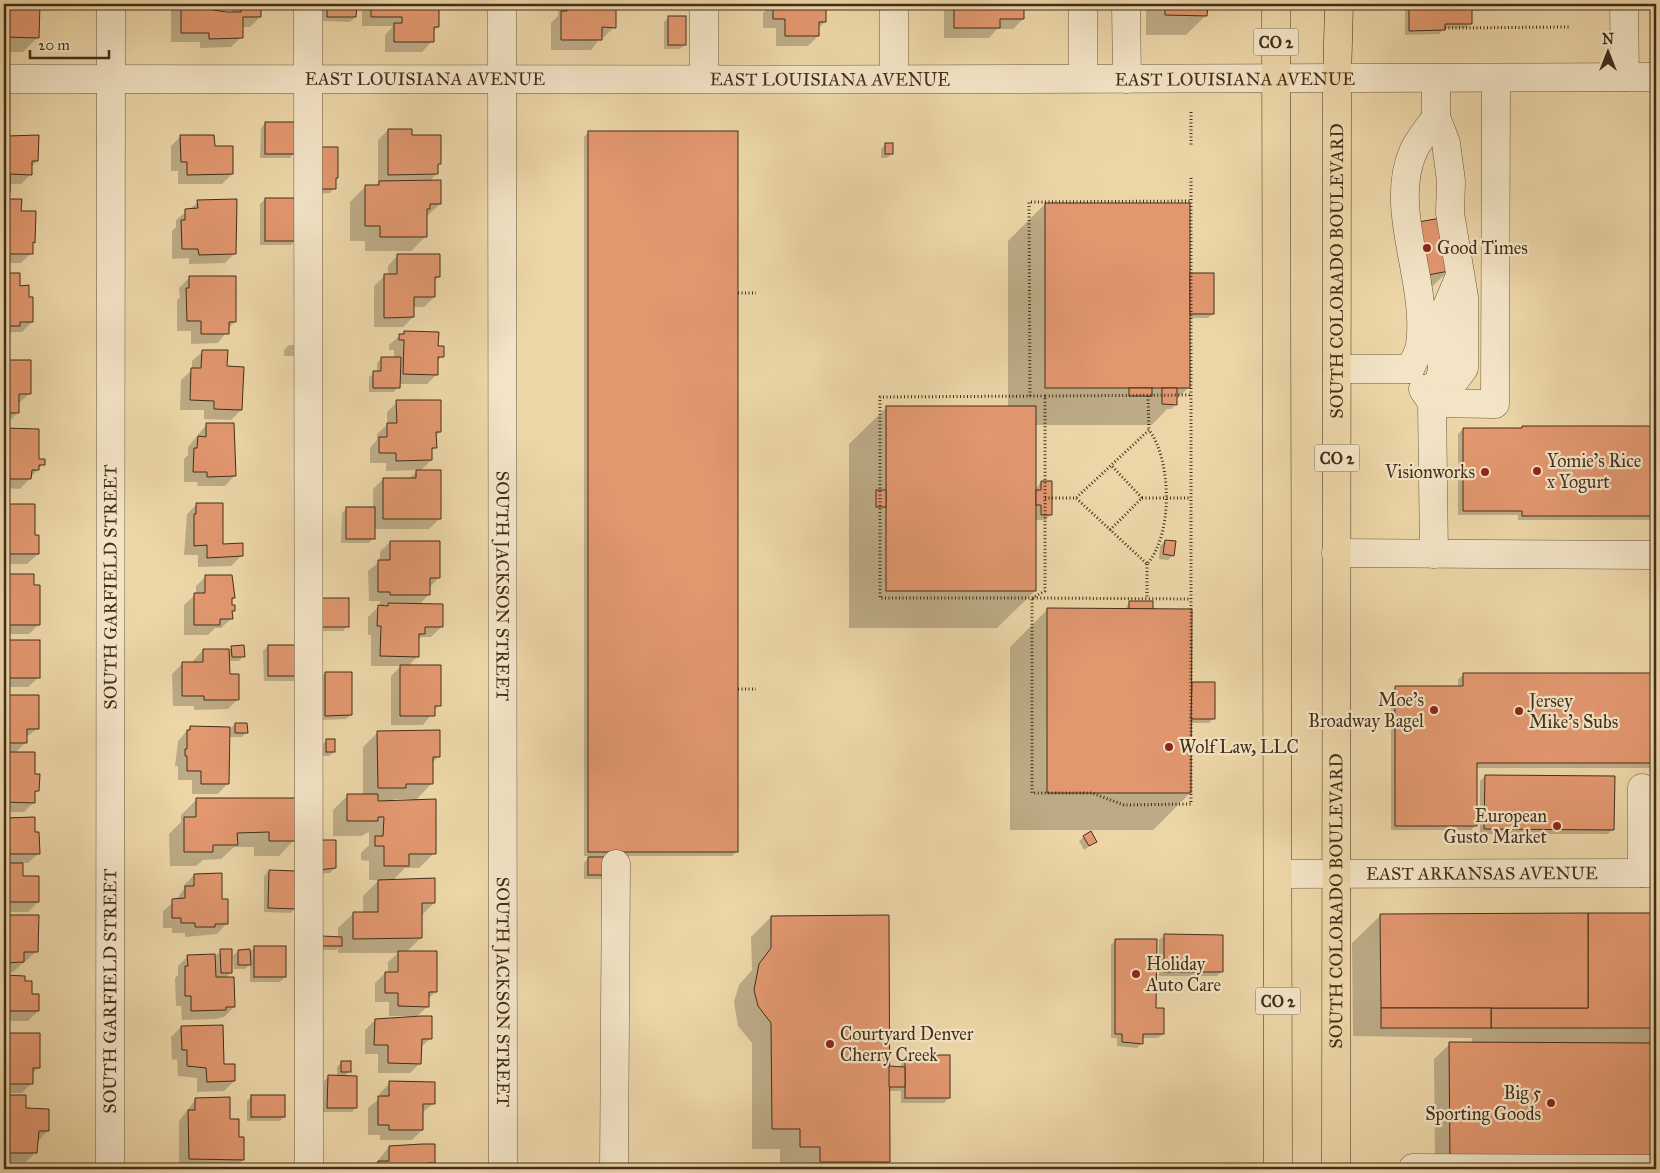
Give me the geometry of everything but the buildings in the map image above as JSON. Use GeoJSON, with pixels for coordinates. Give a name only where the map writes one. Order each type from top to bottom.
{"type":"FeatureCollection","features":[{"type":"Feature","properties":{"kind":"main road","name":"CO 2"},"geometry":{"type":"LineString","coordinates":[[1276,4],[1278,1169]]}},
{"type":"Feature","properties":{"kind":"main road","name":"SOUTH COLORADO BOULEVARD"},"geometry":{"type":"LineString","coordinates":[[1336,1169],[1337,80],[1339,4]]}},
{"type":"Feature","properties":{"kind":"street","name":"SOUTH GARFIELD STREET"},"geometry":{"type":"LineString","coordinates":[[110,1169],[111,4]]}},
{"type":"Feature","properties":{"kind":"street"},"geometry":{"type":"LineString","coordinates":[[308,4],[309,1169]]}},
{"type":"Feature","properties":{"kind":"street","name":"SOUTH JACKSON STREET"},"geometry":{"type":"LineString","coordinates":[[502,4],[503,1169]]}},
{"type":"Feature","properties":{"kind":"street"},"geometry":{"type":"LineString","coordinates":[[704,4],[704,78]]}},
{"type":"Feature","properties":{"kind":"street"},"geometry":{"type":"LineString","coordinates":[[894,4],[894,78]]}},
{"type":"Feature","properties":{"kind":"street"},"geometry":{"type":"LineString","coordinates":[[1083,4],[1083,78]]}},
{"type":"Feature","properties":{"kind":"street"},"geometry":{"type":"LineString","coordinates":[[1126,4],[1127,79]]}},
{"type":"Feature","properties":{"kind":"street"},"geometry":{"type":"LineString","coordinates":[[1624,4],[1625,77]]}},
{"type":"Feature","properties":{"kind":"street","name":"EAST LOUISIANA AVENUE"},"geometry":{"type":"LineString","coordinates":[[4,79],[1083,78],[1276,81],[1656,77]]}},
{"type":"Feature","properties":{"kind":"street"},"geometry":{"type":"LineString","coordinates":[[1337,369],[1426,387],[1495,404],[1496,78]]}},
{"type":"Feature","properties":{"kind":"street"},"geometry":{"type":"LineString","coordinates":[[1426,387],[1455,380],[1464,368],[1464,297],[1450,214],[1451,181],[1446,144],[1436,117],[1436,79]]}},
{"type":"Feature","properties":{"kind":"street"},"geometry":{"type":"LineString","coordinates":[[1434,554],[1426,387],[1420,346],[1419,287],[1405,214],[1404,191],[1413,153],[1436,117]]}},
{"type":"Feature","properties":{"kind":"street"},"geometry":{"type":"LineString","coordinates":[[1336,553],[1656,555]]}},
{"type":"Feature","properties":{"kind":"street"},"geometry":{"type":"LineString","coordinates":[[1642,788],[1649,873]]}},
{"type":"Feature","properties":{"kind":"street"},"geometry":{"type":"LineString","coordinates":[[614,1169],[616,864]]}},
{"type":"Feature","properties":{"kind":"street","name":"EAST ARKANSAS AVENUE"},"geometry":{"type":"LineString","coordinates":[[1278,874],[1649,873]]}},
{"type":"Feature","properties":{"kind":"street"},"geometry":{"type":"LineString","coordinates":[[1413,1168],[1656,1169]]}},
{"type":"Feature","properties":{"kind":"path"},"geometry":{"type":"LineString","coordinates":[[1445,28],[1569,27]]}},
{"type":"Feature","properties":{"kind":"path"},"geometry":{"type":"LineString","coordinates":[[1191,112],[1191,147]]}},
{"type":"Feature","properties":{"kind":"path"},"geometry":{"type":"LineString","coordinates":[[1032,598],[1032,793],[1092,793],[1124,804],[1191,804],[1191,178]]}},
{"type":"Feature","properties":{"kind":"path"},"geometry":{"type":"LineString","coordinates":[[1030,396],[1029,202],[1191,201]]}},
{"type":"Feature","properties":{"kind":"path"},"geometry":{"type":"LineString","coordinates":[[738,293],[756,293]]}},
{"type":"Feature","properties":{"kind":"path"},"geometry":{"type":"LineString","coordinates":[[1191,395],[880,397],[880,598],[1191,599]]}},
{"type":"Feature","properties":{"kind":"path"},"geometry":{"type":"LineString","coordinates":[[1032,598],[1045,592],[1045,396]]}},
{"type":"Feature","properties":{"kind":"path"},"geometry":{"type":"LineString","coordinates":[[1147,599],[1147,564],[1154,556],[1160,543],[1165,525],[1165,476],[1155,438],[1149,430],[1148,396]]}},
{"type":"Feature","properties":{"kind":"path"},"geometry":{"type":"LineString","coordinates":[[1045,498],[1076,498],[1149,430]]}},
{"type":"Feature","properties":{"kind":"path"},"geometry":{"type":"LineString","coordinates":[[1111,466],[1142,498]]}},
{"type":"Feature","properties":{"kind":"path"},"geometry":{"type":"LineString","coordinates":[[1076,498],[1147,564]]}},
{"type":"Feature","properties":{"kind":"path"},"geometry":{"type":"LineString","coordinates":[[1110,530],[1142,498],[1191,498]]}},
{"type":"Feature","properties":{"kind":"path"},"geometry":{"type":"LineString","coordinates":[[738,689],[756,689]]}},
{"type":"Feature","properties":{"kind":"place","name":"Good Times"},"geometry":{"type":"Point","coordinates":[1427,248]}},
{"type":"Feature","properties":{"kind":"place","name":"Yomie's Rice x Yogurt"},"geometry":{"type":"Point","coordinates":[1537,471]}},
{"type":"Feature","properties":{"kind":"place","name":"Visionworks"},"geometry":{"type":"Point","coordinates":[1485,472]}},
{"type":"Feature","properties":{"kind":"place","name":"Moe's Broadway Bagel"},"geometry":{"type":"Point","coordinates":[1434,710]}},
{"type":"Feature","properties":{"kind":"place","name":"Jersey Mike's Subs"},"geometry":{"type":"Point","coordinates":[1519,711]}},
{"type":"Feature","properties":{"kind":"place","name":"Wolf Law, LLC"},"geometry":{"type":"Point","coordinates":[1169,747]}},
{"type":"Feature","properties":{"kind":"place","name":"European Gusto Market"},"geometry":{"type":"Point","coordinates":[1557,826]}},
{"type":"Feature","properties":{"kind":"place","name":"Holiday Auto Care"},"geometry":{"type":"Point","coordinates":[1136,974]}},
{"type":"Feature","properties":{"kind":"place","name":"Courtyard Denver Cherry Creek"},"geometry":{"type":"Point","coordinates":[830,1044]}},
{"type":"Feature","properties":{"kind":"place","name":"Big 5 Sporting Goods"},"geometry":{"type":"Point","coordinates":[1551,1103]}}]}
